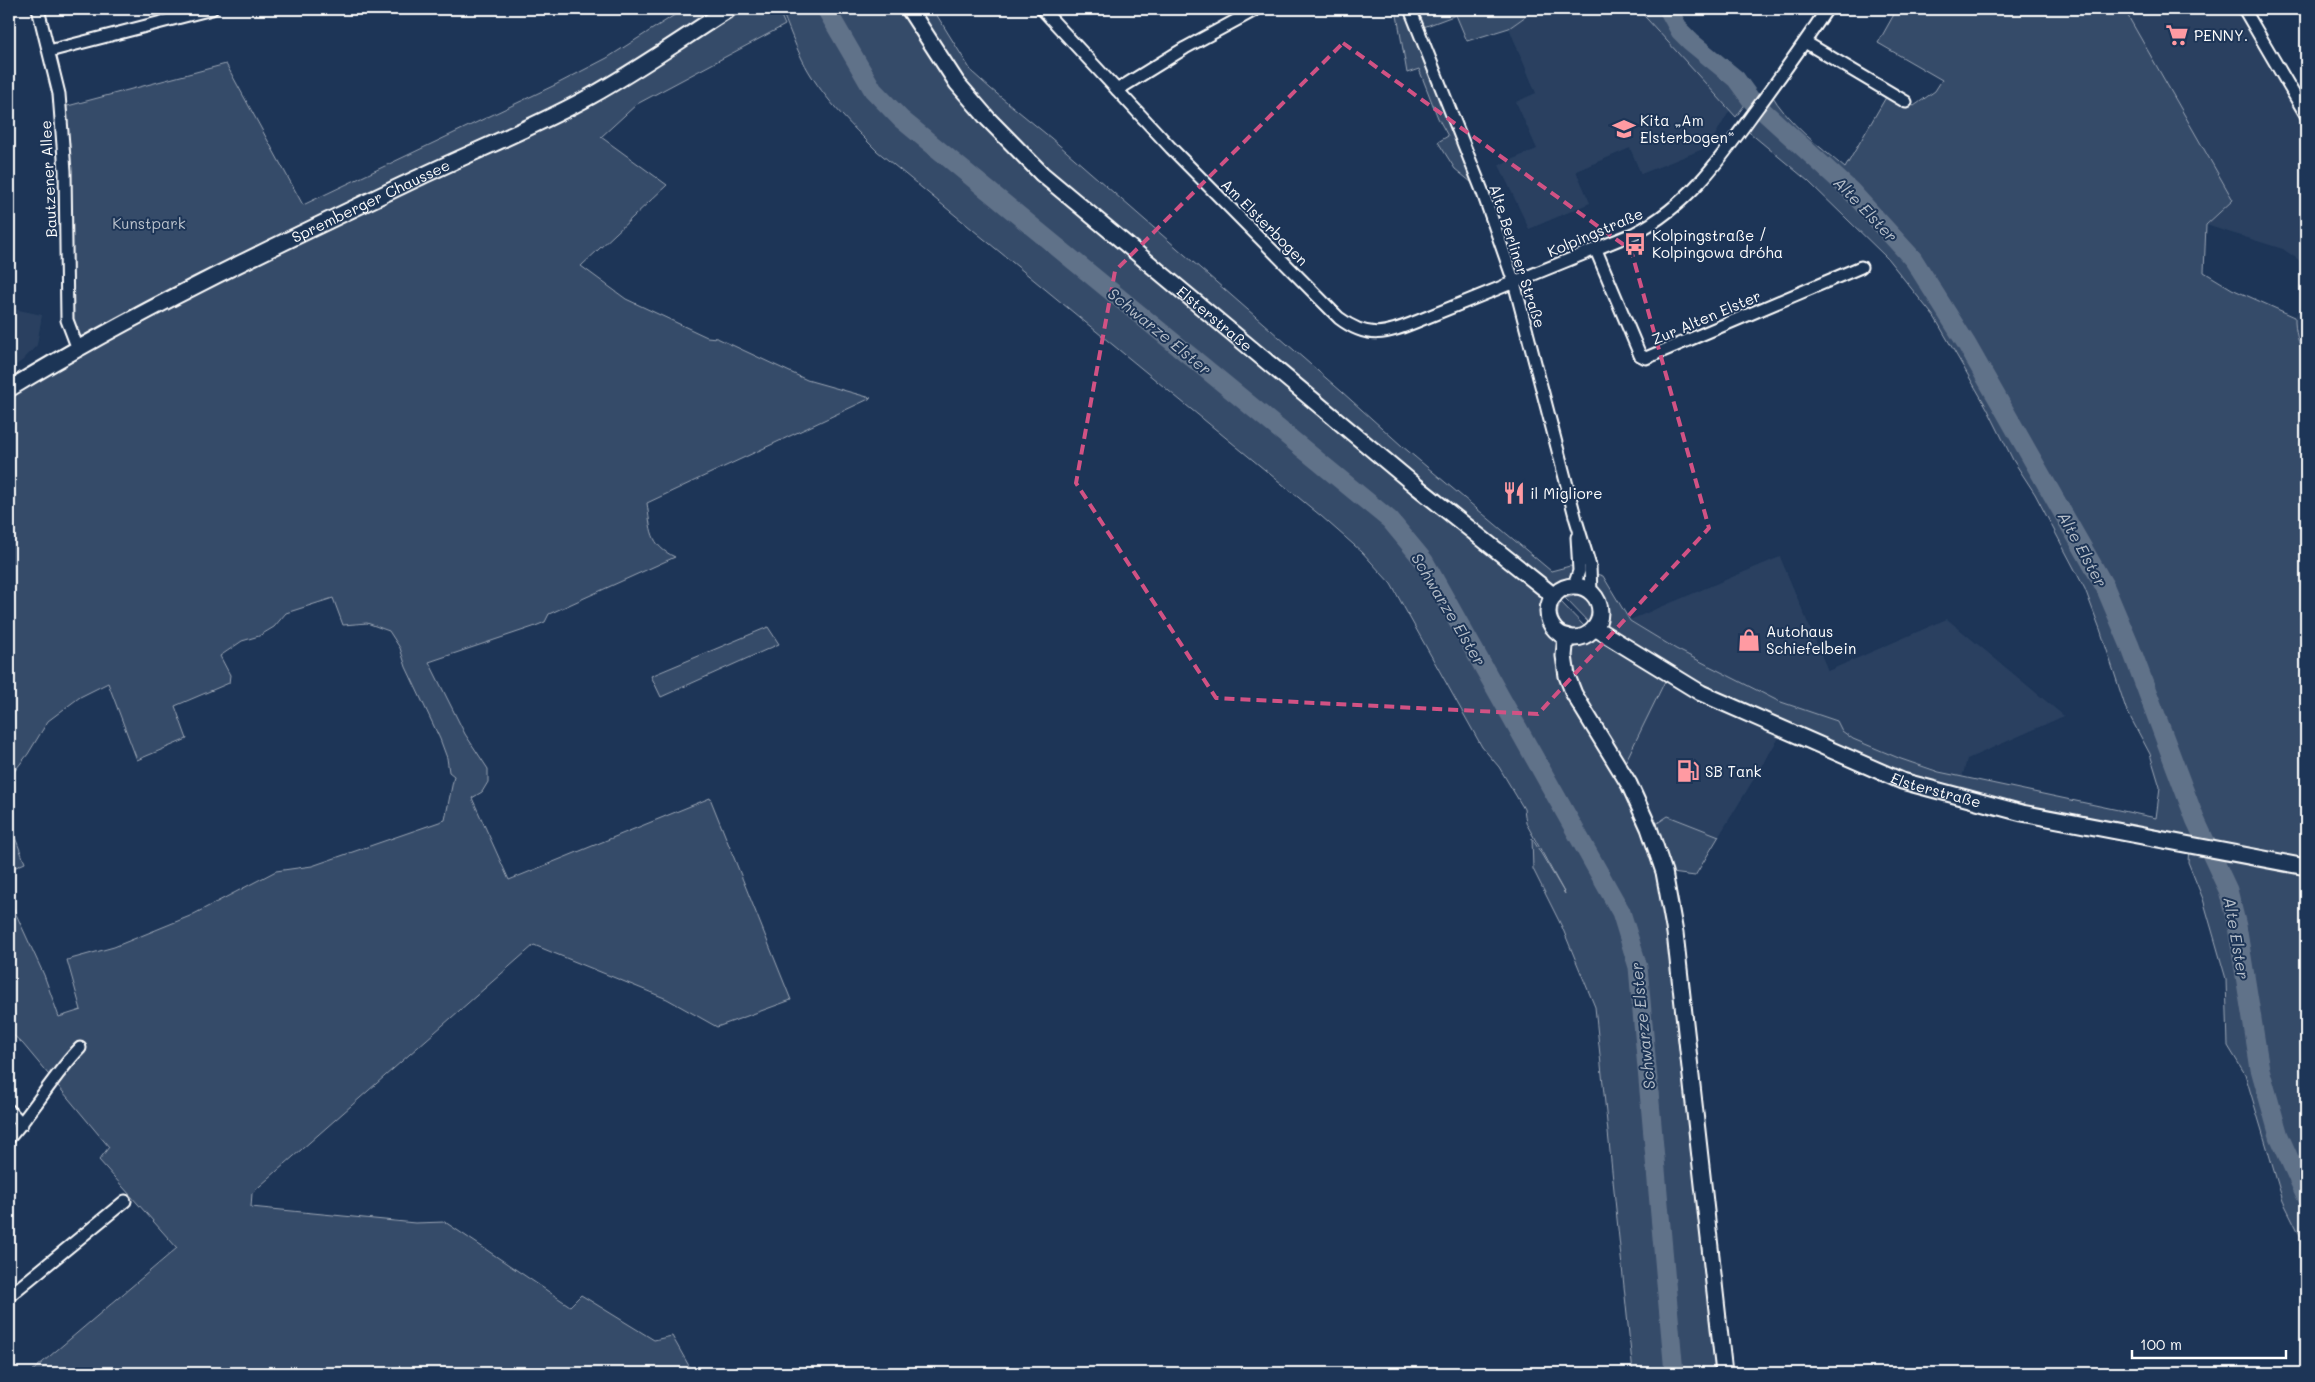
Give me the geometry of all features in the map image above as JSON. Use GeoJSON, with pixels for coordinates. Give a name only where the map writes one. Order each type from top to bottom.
{"type":"FeatureCollection","features":[{"type":"Feature","properties":{"kind":"main road","name":"Spremberger Chaussee"},"geometry":{"type":"LineString","coordinates":[[9,389],[136,316],[241,262],[472,152],[533,126],[592,96],[729,9]]}},
{"type":"Feature","properties":{"kind":"main road","name":"Elsterstraße"},"geometry":{"type":"LineString","coordinates":[[909,9],[957,83],[1000,133],[1042,174],[1416,486],[1554,596]]}},
{"type":"Feature","properties":{"kind":"main road"},"geometry":{"type":"LineString","coordinates":[[1574,586],[1592,592],[1600,606],[1600,613],[1595,628],[1582,637],[1566,636],[1557,631],[1551,622],[1549,606],[1554,596],[1560,590],[1574,586]]}},
{"type":"Feature","properties":{"kind":"main road","name":"Elsterstraße"},"geometry":{"type":"LineString","coordinates":[[1595,628],[1701,693],[1902,781],[2022,813],[2306,867]]}},
{"type":"Feature","properties":{"kind":"main road"},"geometry":{"type":"LineString","coordinates":[[1566,636],[1564,656],[1567,676],[1574,694],[1629,784],[1649,828],[1664,872],[1675,933],[1724,1373]]}},
{"type":"Feature","properties":{"kind":"street","name":"Bautzener Allee"},"geometry":{"type":"LineString","coordinates":[[38,9],[58,94],[65,171],[67,320],[78,348]]}},
{"type":"Feature","properties":{"kind":"street"},"geometry":{"type":"LineString","coordinates":[[49,51],[212,9]]}},
{"type":"Feature","properties":{"kind":"street","name":"Am Elsterbogen"},"geometry":{"type":"LineString","coordinates":[[1042,9],[1183,161],[1339,318],[1352,328],[1369,333],[1391,331],[1514,282]]}},
{"type":"Feature","properties":{"kind":"street"},"geometry":{"type":"LineString","coordinates":[[1117,90],[1185,48],[1257,9]]}},
{"type":"Feature","properties":{"kind":"street","name":"Alte Berliner Straße"},"geometry":{"type":"LineString","coordinates":[[1410,9],[1483,193],[1514,282],[1576,520],[1590,566],[1592,592]]}},
{"type":"Feature","properties":{"kind":"street","name":"Kolpingstraße"},"geometry":{"type":"LineString","coordinates":[[1514,282],[1635,233],[1667,214],[1689,196],[1719,161],[1827,9]]}},
{"type":"Feature","properties":{"kind":"street"},"geometry":{"type":"LineString","coordinates":[[2244,9],[2306,116]]}},
{"type":"Feature","properties":{"kind":"street"},"geometry":{"type":"LineString","coordinates":[[1805,42],[1906,102]]}},
{"type":"Feature","properties":{"kind":"street","name":"Zur Alten Elster"},"geometry":{"type":"LineString","coordinates":[[1596,250],[1640,355],[1646,358],[1861,267]]}},
{"type":"Feature","properties":{"kind":"street","name":"Alte Berliner Straße"},"geometry":{"type":"LineString","coordinates":[[1574,586],[1577,582],[1580,564],[1576,520]]}},
{"type":"Feature","properties":{"kind":"street"},"geometry":{"type":"LineString","coordinates":[[9,1138],[22,1124],[59,1070],[80,1048]]}},
{"type":"Feature","properties":{"kind":"street"},"geometry":{"type":"LineString","coordinates":[[9,1110],[22,1124]]}},
{"type":"Feature","properties":{"kind":"street"},"geometry":{"type":"LineString","coordinates":[[9,1296],[125,1201]]}},
{"type":"Feature","properties":{"kind":"highlighted area"},"geometry":{"type":"Polygon","coordinates":[[[1343,43],[1631,250],[1709,528],[1538,714],[1216,698],[1076,483],[1115,271],[1343,43]]]}},
{"type":"Feature","properties":{"kind":"shaded area","name":"Kita „Am Elsterbogen“"},"geometry":{"type":"Polygon","coordinates":[[[1536,9],[1638,9],[1730,110],[1708,147],[1641,174],[1630,148],[1576,171],[1590,203],[1529,229],[1499,165],[1537,149],[1516,102],[1536,93],[1509,28],[1536,9]]]}},
{"type":"Feature","properties":{"kind":"shaded area"},"geometry":{"type":"Polygon","coordinates":[[[2124,9],[2244,9],[2306,116],[2306,265],[2283,249],[2206,225],[2233,200],[2124,9]]]}},
{"type":"Feature","properties":{"kind":"shaded area"},"geometry":{"type":"Polygon","coordinates":[[[2306,298],[2305,357],[2294,327],[2295,317],[2306,298]]]}},
{"type":"Feature","properties":{"kind":"shaded area"},"geometry":{"type":"Polygon","coordinates":[[[9,308],[42,315],[37,345],[23,360],[9,370],[9,308]]]}},
{"type":"Feature","properties":{"kind":"shaded area"},"geometry":{"type":"Polygon","coordinates":[[[1780,557],[1828,671],[1947,619],[2064,716],[1967,759],[1962,778],[1901,759],[1853,739],[1842,731],[1837,721],[1778,701],[1676,649],[1630,620],[1780,557]]]}},
{"type":"Feature","properties":{"kind":"shaded area"},"geometry":{"type":"Polygon","coordinates":[[[1668,675],[1783,731],[1719,836],[1668,816],[1650,828],[1621,771],[1668,675]]]}},
{"type":"Feature","properties":{"kind":"green space","name":"Kunstpark"},"geometry":{"type":"Polygon","coordinates":[[[684,9],[727,9],[591,94],[78,347],[72,330],[60,108],[226,64],[303,205],[555,85],[607,58],[684,9]]]}},
{"type":"Feature","properties":{"kind":"green space"},"geometry":{"type":"Polygon","coordinates":[[[732,9],[778,9],[785,25],[637,104],[601,137],[667,185],[581,266],[626,299],[707,337],[717,338],[807,380],[871,398],[647,503],[651,528],[656,541],[660,547],[675,557],[549,614],[545,622],[429,662],[465,734],[488,769],[488,782],[482,792],[472,798],[509,880],[710,798],[791,1000],[717,1027],[667,999],[534,945],[252,1193],[251,1207],[415,1223],[445,1222],[570,1306],[581,1295],[654,1340],[672,1336],[693,1373],[30,1373],[177,1248],[99,1160],[109,1147],[23,1044],[9,1031],[9,899],[44,975],[59,1017],[81,1010],[67,960],[114,947],[190,916],[276,871],[312,866],[445,820],[454,776],[449,772],[447,758],[440,739],[406,667],[400,648],[389,631],[367,623],[343,625],[333,598],[286,613],[274,627],[259,636],[242,641],[220,656],[230,675],[229,683],[175,706],[187,739],[137,760],[108,683],[80,697],[48,721],[28,754],[9,778],[9,391],[54,363],[495,143],[732,9]]]}},
{"type":"Feature","properties":{"kind":"green space"},"geometry":{"type":"Polygon","coordinates":[[[781,9],[908,9],[1015,146],[910,9],[933,9],[972,72],[1051,138],[1402,446],[1551,571],[1570,566],[1603,576],[1630,621],[1676,649],[1778,701],[1837,721],[1842,731],[1853,739],[1901,759],[1939,772],[2156,818],[2160,787],[2150,754],[2126,709],[2085,589],[2035,494],[2013,460],[1987,408],[1935,318],[1887,258],[1808,181],[1744,128],[1770,92],[1777,104],[1795,124],[1845,168],[1889,92],[1914,106],[1935,91],[1942,80],[1878,43],[1897,9],[2124,9],[2233,200],[2206,225],[2204,272],[2232,289],[2295,317],[2297,337],[2305,362],[2306,381],[2303,393],[2306,395],[2306,1247],[2283,1201],[2245,1074],[2228,1046],[2226,979],[2203,899],[2188,862],[2189,845],[1957,796],[1783,730],[1595,628],[1601,611],[1598,598],[1589,591],[1577,588],[1564,589],[1553,595],[1548,606],[1551,622],[1561,637],[1564,668],[1567,678],[1650,828],[1668,816],[1719,836],[1695,876],[1664,872],[1724,1373],[1633,1373],[1595,1007],[1562,927],[1533,869],[1532,838],[1565,894],[1526,823],[1524,809],[1499,767],[1482,747],[1391,584],[1362,552],[1321,516],[877,151],[836,108],[817,84],[796,47],[781,9]]]}},
{"type":"Feature","properties":{"kind":"green space"},"geometry":{"type":"Polygon","coordinates":[[[1396,9],[1410,9],[1482,191],[1455,169],[1438,142],[1448,136],[1438,118],[1419,69],[1407,73],[1396,9]]]}},
{"type":"Feature","properties":{"kind":"green space"},"geometry":{"type":"Polygon","coordinates":[[[1414,9],[1536,9],[1509,28],[1467,41],[1456,15],[1421,28],[1414,9]]]}},
{"type":"Feature","properties":{"kind":"green space"},"geometry":{"type":"Polygon","coordinates":[[[1638,9],[1668,9],[1683,33],[1718,63],[1748,100],[1736,117],[1638,9]]]}},
{"type":"Feature","properties":{"kind":"green space"},"geometry":{"type":"Polygon","coordinates":[[[1577,595],[1586,599],[1592,605],[1593,614],[1590,624],[1565,598],[1577,595]]]}},
{"type":"Feature","properties":{"kind":"green space"},"geometry":{"type":"Polygon","coordinates":[[[1561,602],[1586,628],[1573,630],[1563,625],[1558,615],[1561,602]]]}},
{"type":"Feature","properties":{"kind":"green space"},"geometry":{"type":"Polygon","coordinates":[[[768,627],[779,644],[661,697],[651,676],[768,627]]]}},
{"type":"Feature","properties":{"kind":"green space"},"geometry":{"type":"Polygon","coordinates":[[[1595,628],[1668,675],[1621,771],[1574,694],[1566,637],[1582,637],[1595,628]]]}},
{"type":"Feature","properties":{"kind":"green space"},"geometry":{"type":"Polygon","coordinates":[[[9,822],[25,863],[9,870],[9,822]]]}},
{"type":"Feature","properties":{"kind":"waterway","name":"Schwarze Elster"},"geometry":{"type":"LineString","coordinates":[[826,9],[873,90],[901,119],[1390,520],[1424,561],[1621,912],[1638,967],[1674,1373]]}},
{"type":"Feature","properties":{"kind":"waterway","name":"Alte Elster"},"geometry":{"type":"LineString","coordinates":[[1668,9],[1680,31],[1736,79],[1752,101],[1850,190],[1913,259],[1966,343],[2105,587],[2130,646],[2195,819],[2228,890],[2237,926],[2260,1069],[2279,1136],[2306,1196]]}},
{"type":"Feature","properties":{"kind":"place","name":"PENNY."},"geometry":{"type":"Point","coordinates":[2177,35]}},
{"type":"Feature","properties":{"kind":"place","name":"Kita „Am Elsterbogen“"},"geometry":{"type":"Point","coordinates":[1624,129]}},
{"type":"Feature","properties":{"kind":"place","name":"Kolpingstraße / Kolpingowa dróha"},"geometry":{"type":"Point","coordinates":[1635,244]}},
{"type":"Feature","properties":{"kind":"place","name":"il Migliore"},"geometry":{"type":"Point","coordinates":[1514,493]}},
{"type":"Feature","properties":{"kind":"place","name":"Autohaus Schiefelbein"},"geometry":{"type":"Point","coordinates":[1749,640]}},
{"type":"Feature","properties":{"kind":"place","name":"SB Tank"},"geometry":{"type":"Point","coordinates":[1688,771]}}]}
